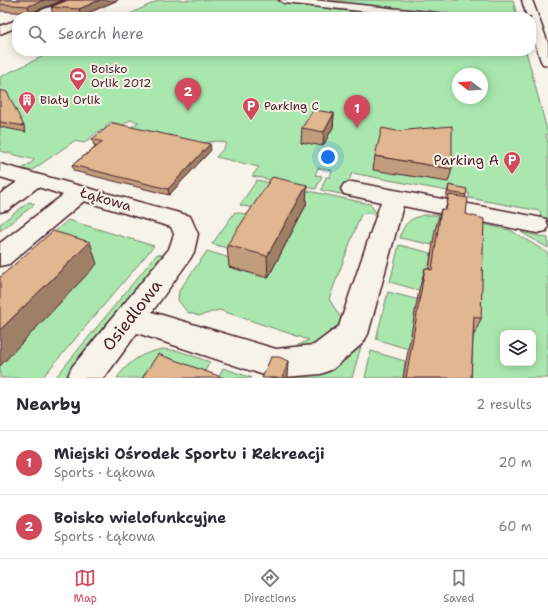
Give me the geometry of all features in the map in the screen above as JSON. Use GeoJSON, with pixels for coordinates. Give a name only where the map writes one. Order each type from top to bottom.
{"type":"FeatureCollection","features":[{"type":"Feature","properties":{"kind":"street"},"geometry":{"type":"LineString","coordinates":[[284,0],[399,12]]}},
{"type":"Feature","properties":{"kind":"street"},"geometry":{"type":"LineString","coordinates":[[46,1],[72,2]]}},
{"type":"Feature","properties":{"kind":"street"},"geometry":{"type":"LineString","coordinates":[[46,12],[72,2]]}},
{"type":"Feature","properties":{"kind":"street"},"geometry":{"type":"LineString","coordinates":[[0,30],[12,25]]}},
{"type":"Feature","properties":{"kind":"street"},"geometry":{"type":"LineString","coordinates":[[536,31],[548,61]]}},
{"type":"Feature","properties":{"kind":"street","name":"Łąkowa"},"geometry":{"type":"LineString","coordinates":[[0,170],[81,192],[181,222],[186,234],[181,252]]}},
{"type":"Feature","properties":{"kind":"street"},"geometry":{"type":"LineString","coordinates":[[0,205],[35,180]]}},
{"type":"Feature","properties":{"kind":"street"},"geometry":{"type":"LineString","coordinates":[[352,189],[537,225]]}},
{"type":"Feature","properties":{"kind":"street"},"geometry":{"type":"LineString","coordinates":[[0,258],[81,192]]}},
{"type":"Feature","properties":{"kind":"street"},"geometry":{"type":"LineString","coordinates":[[130,318],[276,364],[321,359],[352,334],[394,197]]}},
{"type":"Feature","properties":{"kind":"street","name":"Osiedlowa"},"geometry":{"type":"LineString","coordinates":[[84,378],[181,252]]}},
{"type":"Feature","properties":{"kind":"green space"},"geometry":{"type":"Polygon","coordinates":[[[159,0],[513,0],[516,12],[134,12],[159,0]]]}},
{"type":"Feature","properties":{"kind":"green space"},"geometry":{"type":"Polygon","coordinates":[[[44,56],[527,56],[548,134],[546,134],[548,144],[548,232],[543,231],[540,211],[469,198],[469,193],[447,191],[352,173],[347,186],[365,199],[321,190],[326,177],[330,177],[332,170],[318,168],[315,175],[322,176],[316,189],[252,176],[259,167],[216,157],[224,148],[226,143],[218,141],[202,143],[125,131],[139,122],[130,120],[123,125],[110,122],[106,126],[106,130],[99,131],[84,143],[74,141],[31,171],[22,169],[35,160],[0,151],[0,77],[44,56]]]}},
{"type":"Feature","properties":{"kind":"green space"},"geometry":{"type":"Polygon","coordinates":[[[257,180],[370,204],[377,214],[378,219],[370,212],[361,214],[329,299],[342,320],[331,334],[320,343],[313,346],[288,350],[309,340],[219,310],[199,316],[187,312],[178,300],[179,291],[207,251],[233,259],[229,267],[268,278],[264,211],[240,205],[257,180]]]}},
{"type":"Feature","properties":{"kind":"green space"},"geometry":{"type":"Polygon","coordinates":[[[29,202],[35,204],[0,231],[0,224],[29,202]]]}},
{"type":"Feature","properties":{"kind":"green space"},"geometry":{"type":"Polygon","coordinates":[[[235,212],[259,217],[238,251],[212,244],[235,212]]]}},
{"type":"Feature","properties":{"kind":"green space"},"geometry":{"type":"Polygon","coordinates":[[[424,215],[438,215],[510,230],[548,253],[548,378],[462,378],[436,230],[433,245],[400,238],[405,225],[415,218],[424,215]]]}},
{"type":"Feature","properties":{"kind":"green space"},"geometry":{"type":"Polygon","coordinates":[[[68,220],[154,246],[42,378],[0,378],[0,366],[96,264],[19,263],[68,220]]]}},
{"type":"Feature","properties":{"kind":"green space"},"geometry":{"type":"Polygon","coordinates":[[[521,232],[548,238],[548,248],[521,232]]]}},
{"type":"Feature","properties":{"kind":"green space"},"geometry":{"type":"Polygon","coordinates":[[[399,245],[431,253],[425,292],[390,282],[399,245]]]}},
{"type":"Feature","properties":{"kind":"green space"},"geometry":{"type":"Polygon","coordinates":[[[157,254],[165,256],[67,378],[55,378],[157,254]]]}},
{"type":"Feature","properties":{"kind":"green space"},"geometry":{"type":"Polygon","coordinates":[[[388,292],[423,301],[408,349],[376,339],[388,292]]]}},
{"type":"Feature","properties":{"kind":"green space"},"geometry":{"type":"Polygon","coordinates":[[[360,345],[361,346],[352,378],[289,378],[289,376],[310,374],[328,369],[344,360],[360,345]]]}},
{"type":"Feature","properties":{"kind":"green space"},"geometry":{"type":"Polygon","coordinates":[[[163,349],[179,351],[210,362],[201,378],[117,378],[127,366],[137,358],[163,349]]]}},
{"type":"Feature","properties":{"kind":"green space"},"geometry":{"type":"Polygon","coordinates":[[[371,351],[405,361],[403,378],[365,378],[371,351]]]}},
{"type":"Feature","properties":{"kind":"green space"},"geometry":{"type":"Polygon","coordinates":[[[223,368],[252,378],[218,378],[223,368]]]}},
{"type":"Feature","properties":{"kind":"building"},"geometry":{"type":"Polygon","coordinates":[[[0,0],[44,0],[28,6],[0,4],[0,0]]]}},
{"type":"Feature","properties":{"kind":"building"},"geometry":{"type":"Polygon","coordinates":[[[68,0],[100,0],[79,9],[51,7],[68,0]]]}},
{"type":"Feature","properties":{"kind":"building"},"geometry":{"type":"Polygon","coordinates":[[[0,90],[7,92],[24,126],[0,122],[0,90]]]}},
{"type":"Feature","properties":{"kind":"building"},"geometry":{"type":"Polygon","coordinates":[[[313,110],[334,113],[324,132],[302,128],[313,110]]]}},
{"type":"Feature","properties":{"kind":"building"},"geometry":{"type":"Polygon","coordinates":[[[113,123],[210,144],[168,189],[72,165],[103,142],[92,139],[113,123]]]}},
{"type":"Feature","properties":{"kind":"building"},"geometry":{"type":"Polygon","coordinates":[[[452,126],[452,169],[375,156],[382,128],[396,131],[452,126]]]}},
{"type":"Feature","properties":{"kind":"building"},"geometry":{"type":"Polygon","coordinates":[[[272,177],[307,185],[267,256],[227,245],[272,177]]]}},
{"type":"Feature","properties":{"kind":"building"},"geometry":{"type":"Polygon","coordinates":[[[449,185],[467,189],[466,195],[448,192],[449,185]]]}},
{"type":"Feature","properties":{"kind":"building"},"geometry":{"type":"Polygon","coordinates":[[[449,195],[468,198],[466,214],[484,219],[481,319],[474,316],[471,378],[406,378],[425,268],[432,270],[441,209],[446,210],[449,195]]]}},
{"type":"Feature","properties":{"kind":"building"},"geometry":{"type":"Polygon","coordinates":[[[53,231],[90,242],[0,330],[0,277],[53,231]]]}},
{"type":"Feature","properties":{"kind":"building"},"geometry":{"type":"Polygon","coordinates":[[[158,354],[224,378],[142,378],[158,354]]]}},
{"type":"Feature","properties":{"kind":"building"},"geometry":{"type":"Polygon","coordinates":[[[271,357],[279,357],[289,361],[282,378],[262,378],[271,357]]]}},
{"type":"Feature","properties":{"kind":"place","name":"Boisko Orlik 2012"},"geometry":{"type":"Point","coordinates":[78,91]}},
{"type":"Feature","properties":{"kind":"place","name":"Boisko wielofunkcyjne"},"geometry":{"type":"Point","coordinates":[188,111]}},
{"type":"Feature","properties":{"kind":"place","name":"Biały Orlik"},"geometry":{"type":"Point","coordinates":[27,115]}},
{"type":"Feature","properties":{"kind":"place","name":"Parking C"},"geometry":{"type":"Point","coordinates":[251,121]}},
{"type":"Feature","properties":{"kind":"place","name":"Miejski Ośrodek Sportu i Rekreacji"},"geometry":{"type":"Point","coordinates":[357,128]}},
{"type":"Feature","properties":{"kind":"place","name":"Parking A"},"geometry":{"type":"Point","coordinates":[512,175]}}]}
